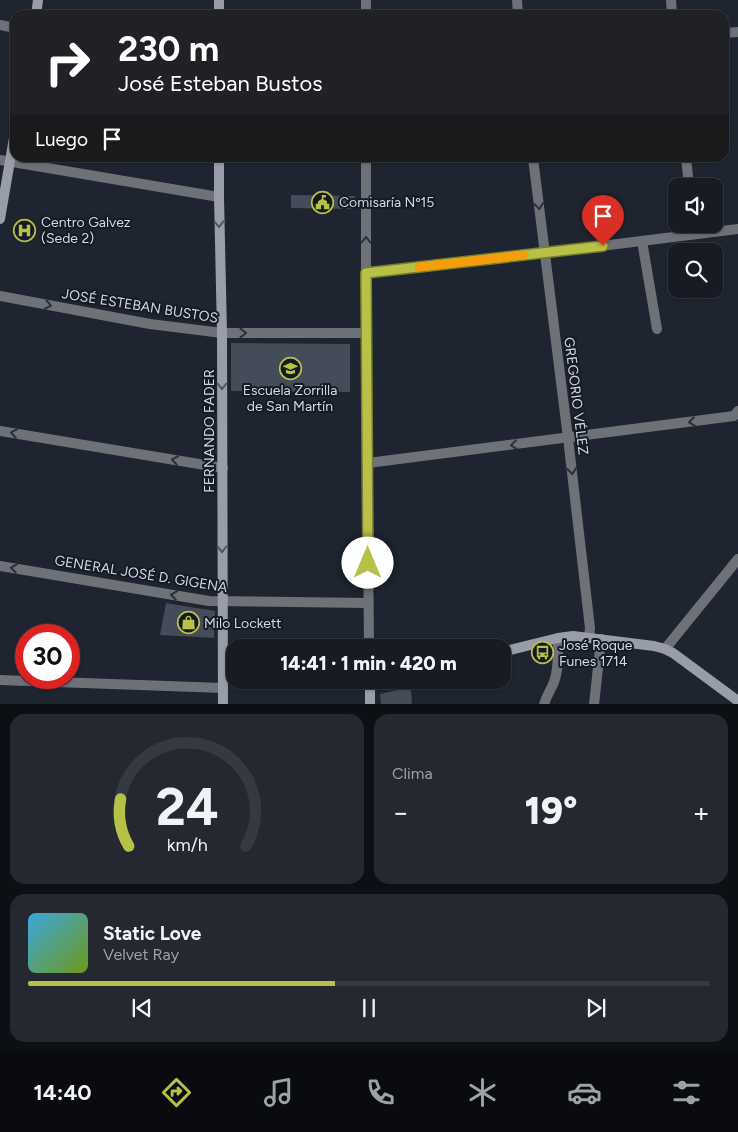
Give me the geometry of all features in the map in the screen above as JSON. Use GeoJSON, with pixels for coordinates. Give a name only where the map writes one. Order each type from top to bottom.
{"type":"FeatureCollection","features":[{"type":"Feature","properties":{"kind":"main road"},"geometry":{"type":"LineString","coordinates":[[0,219],[5,161],[10,146]]}},
{"type":"Feature","properties":{"kind":"main road","name":"FERNANDO FADER"},"geometry":{"type":"LineString","coordinates":[[219,162],[223,468],[223,704]]}},
{"type":"Feature","properties":{"kind":"main road"},"geometry":{"type":"LineString","coordinates":[[511,650],[573,636],[665,649],[682,659],[738,701]]}},
{"type":"Feature","properties":{"kind":"main road"},"geometry":{"type":"LineString","coordinates":[[370,689],[370,704]]}},
{"type":"Feature","properties":{"kind":"street"},"geometry":{"type":"LineString","coordinates":[[11,162],[219,197]]}},
{"type":"Feature","properties":{"kind":"street"},"geometry":{"type":"LineString","coordinates":[[366,162],[369,639]]}},
{"type":"Feature","properties":{"kind":"street","name":"GREGORIO VÉLEZ"},"geometry":{"type":"LineString","coordinates":[[534,162],[568,438],[590,628],[589,638]]}},
{"type":"Feature","properties":{"kind":"street"},"geometry":{"type":"LineString","coordinates":[[686,162],[688,178]]}},
{"type":"Feature","properties":{"kind":"street"},"geometry":{"type":"LineString","coordinates":[[723,229],[738,229]]}},
{"type":"Feature","properties":{"kind":"street"},"geometry":{"type":"LineString","coordinates":[[366,273],[642,241],[676,233]]}},
{"type":"Feature","properties":{"kind":"street"},"geometry":{"type":"LineString","coordinates":[[642,241],[657,329]]}},
{"type":"Feature","properties":{"kind":"street","name":"JOSÉ ESTEBAN BUSTOS"},"geometry":{"type":"LineString","coordinates":[[0,296],[150,324],[222,333],[367,332]]}},
{"type":"Feature","properties":{"kind":"street"},"geometry":{"type":"LineString","coordinates":[[368,463],[737,416]]}},
{"type":"Feature","properties":{"kind":"street"},"geometry":{"type":"LineString","coordinates":[[0,431],[223,468]]}},
{"type":"Feature","properties":{"kind":"street"},"geometry":{"type":"LineString","coordinates":[[665,649],[738,559]]}},
{"type":"Feature","properties":{"kind":"street","name":"GENERAL JOSÉ D. GIGENA"},"geometry":{"type":"LineString","coordinates":[[0,566],[209,601],[368,603]]}},
{"type":"Feature","properties":{"kind":"street"},"geometry":{"type":"LineString","coordinates":[[544,704],[554,683],[558,638]]}},
{"type":"Feature","properties":{"kind":"street"},"geometry":{"type":"LineString","coordinates":[[594,704],[601,639]]}},
{"type":"Feature","properties":{"kind":"street"},"geometry":{"type":"LineString","coordinates":[[0,680],[223,688]]}},
{"type":"Feature","properties":{"kind":"building","name":"Comisaría Nº15"},"geometry":{"type":"Polygon","coordinates":[[[291,195],[355,196],[355,209],[291,208],[291,195]]]}},
{"type":"Feature","properties":{"kind":"building","name":"Escuela Zorrilla de San Martín"},"geometry":{"type":"Polygon","coordinates":[[[231,343],[350,344],[350,392],[231,391],[231,343]]]}},
{"type":"Feature","properties":{"kind":"building","name":"Milo Lockett"},"geometry":{"type":"Polygon","coordinates":[[[166,603],[215,611],[214,638],[160,635],[166,603]]]}},
{"type":"Feature","properties":{"kind":"building"},"geometry":{"type":"Polygon","coordinates":[[[411,689],[412,704],[381,704],[380,694],[411,689]]]}},
{"type":"Feature","properties":{"kind":"slow traffic"},"geometry":{"type":"LineString","coordinates":[[419,267],[524,255]]}},
{"type":"Feature","properties":{"kind":"place","name":"Comisaría Nº15"},"geometry":{"type":"Point","coordinates":[323,202]}},
{"type":"Feature","properties":{"kind":"place","name":"Centro Galvez (Sede 2)"},"geometry":{"type":"Point","coordinates":[25,230]}},
{"type":"Feature","properties":{"kind":"place","name":"Escuela Zorrilla de San Martín"},"geometry":{"type":"Point","coordinates":[290,368]}},
{"type":"Feature","properties":{"kind":"place","name":"Milo Lockett"},"geometry":{"type":"Point","coordinates":[188,623]}},
{"type":"Feature","properties":{"kind":"place","name":"José Roque Funes 1714"},"geometry":{"type":"Point","coordinates":[543,653]}},
{"type":"Feature","properties":{"kind":"route"},"geometry":{"type":"LineString","coordinates":[[368,563],[366,273],[603,246]]}}]}
